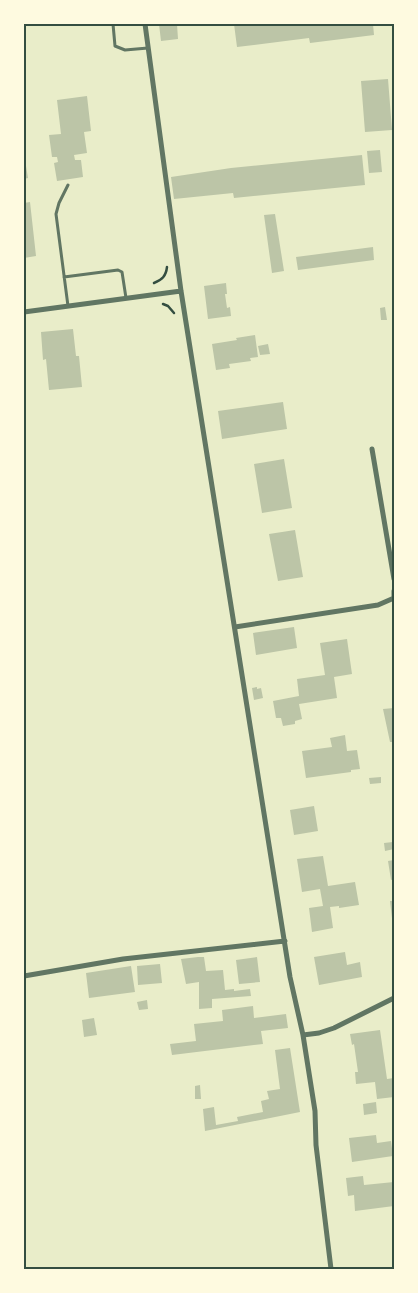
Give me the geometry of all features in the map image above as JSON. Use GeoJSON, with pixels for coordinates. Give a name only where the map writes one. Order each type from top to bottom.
{"type":"FeatureCollection","features":[{"type":"Feature","properties":{"kind":"street"},"geometry":{"type":"LineString","coordinates":[[145,24],[181,291],[290,977],[304,1035],[315,1111],[316,1145],[331,1269]]}},
{"type":"Feature","properties":{"kind":"street"},"geometry":{"type":"LineString","coordinates":[[24,312],[181,291]]}},
{"type":"Feature","properties":{"kind":"street"},"geometry":{"type":"LineString","coordinates":[[372,449],[394,579]]}},
{"type":"Feature","properties":{"kind":"street"},"geometry":{"type":"LineString","coordinates":[[235,626],[378,605],[394,598],[394,591]]}},
{"type":"Feature","properties":{"kind":"street"},"geometry":{"type":"LineString","coordinates":[[24,976],[123,959],[285,941]]}},
{"type":"Feature","properties":{"kind":"street"},"geometry":{"type":"LineString","coordinates":[[304,1035],[334,1028],[394,998]]}},
{"type":"Feature","properties":{"kind":"lane"},"geometry":{"type":"LineString","coordinates":[[113,24],[114,46],[125,50],[148,48]]}},
{"type":"Feature","properties":{"kind":"lane"},"geometry":{"type":"LineString","coordinates":[[68,185],[56,214],[68,306]]}},
{"type":"Feature","properties":{"kind":"lane"},"geometry":{"type":"LineString","coordinates":[[64,277],[118,270],[122,272],[126,298]]}},
{"type":"Feature","properties":{"kind":"path"},"geometry":{"type":"LineString","coordinates":[[150,284],[162,279],[166,274],[168,266]]}},
{"type":"Feature","properties":{"kind":"building"},"geometry":{"type":"Polygon","coordinates":[[[159,24],[177,24],[178,39],[161,41],[159,24]]]}},
{"type":"Feature","properties":{"kind":"building"},"geometry":{"type":"Polygon","coordinates":[[[234,24],[373,24],[374,35],[310,43],[309,38],[237,47],[234,24]]]}},
{"type":"Feature","properties":{"kind":"building"},"geometry":{"type":"Polygon","coordinates":[[[388,79],[392,130],[365,132],[361,81],[388,79]]]}},
{"type":"Feature","properties":{"kind":"building"},"geometry":{"type":"Polygon","coordinates":[[[87,96],[91,131],[84,132],[87,153],[74,155],[75,160],[81,160],[83,177],[57,181],[54,163],[58,162],[57,157],[52,157],[49,135],[61,134],[57,100],[87,96]]]}},
{"type":"Feature","properties":{"kind":"building"},"geometry":{"type":"Polygon","coordinates":[[[380,150],[382,172],[369,173],[367,151],[380,150]]]}},
{"type":"Feature","properties":{"kind":"building"},"geometry":{"type":"Polygon","coordinates":[[[24,154],[28,178],[24,179],[24,154]]]}},
{"type":"Feature","properties":{"kind":"building"},"geometry":{"type":"Polygon","coordinates":[[[362,155],[365,185],[234,198],[233,193],[174,199],[171,177],[231,168],[362,155]]]}},
{"type":"Feature","properties":{"kind":"building"},"geometry":{"type":"Polygon","coordinates":[[[30,202],[36,256],[24,258],[24,203],[30,202]]]}},
{"type":"Feature","properties":{"kind":"building"},"geometry":{"type":"Polygon","coordinates":[[[275,214],[284,271],[272,273],[264,215],[275,214]]]}},
{"type":"Feature","properties":{"kind":"building"},"geometry":{"type":"Polygon","coordinates":[[[373,247],[374,260],[298,270],[296,257],[373,247]]]}},
{"type":"Feature","properties":{"kind":"building"},"geometry":{"type":"Polygon","coordinates":[[[226,283],[227,308],[230,307],[231,316],[208,319],[204,286],[226,283]]]}},
{"type":"Feature","properties":{"kind":"building"},"geometry":{"type":"Polygon","coordinates":[[[385,307],[387,320],[381,320],[380,308],[385,307]]]}},
{"type":"Feature","properties":{"kind":"building"},"geometry":{"type":"Polygon","coordinates":[[[73,329],[76,356],[79,356],[82,387],[49,390],[46,359],[43,360],[41,332],[73,329]]]}},
{"type":"Feature","properties":{"kind":"building"},"geometry":{"type":"Polygon","coordinates":[[[255,335],[258,357],[250,358],[251,361],[229,364],[230,368],[216,370],[212,344],[255,335]]]}},
{"type":"Feature","properties":{"kind":"building"},"geometry":{"type":"Polygon","coordinates":[[[268,344],[270,354],[260,355],[258,346],[268,344]]]}},
{"type":"Feature","properties":{"kind":"building"},"geometry":{"type":"Polygon","coordinates":[[[283,402],[287,429],[222,439],[218,411],[283,402]]]}},
{"type":"Feature","properties":{"kind":"building"},"geometry":{"type":"Polygon","coordinates":[[[284,459],[292,508],[262,513],[254,464],[284,459]]]}},
{"type":"Feature","properties":{"kind":"building"},"geometry":{"type":"Polygon","coordinates":[[[295,530],[303,577],[278,581],[269,534],[295,530]]]}},
{"type":"Feature","properties":{"kind":"building"},"geometry":{"type":"Polygon","coordinates":[[[294,627],[297,648],[256,655],[253,633],[294,627]]]}},
{"type":"Feature","properties":{"kind":"building"},"geometry":{"type":"Polygon","coordinates":[[[347,639],[352,674],[334,677],[337,698],[299,704],[302,719],[295,721],[295,724],[283,726],[281,718],[276,718],[273,701],[299,696],[297,679],[325,675],[320,643],[347,639]]]}},
{"type":"Feature","properties":{"kind":"building"},"geometry":{"type":"Polygon","coordinates":[[[257,687],[257,689],[261,688],[263,698],[254,700],[252,688],[257,687]]]}},
{"type":"Feature","properties":{"kind":"building"},"geometry":{"type":"Polygon","coordinates":[[[394,708],[394,742],[390,742],[383,709],[394,708]]]}},
{"type":"Feature","properties":{"kind":"building"},"geometry":{"type":"Polygon","coordinates":[[[345,735],[347,751],[357,750],[360,769],[306,778],[302,751],[332,747],[330,738],[345,735]]]}},
{"type":"Feature","properties":{"kind":"building"},"geometry":{"type":"Polygon","coordinates":[[[381,777],[381,783],[370,784],[369,778],[381,777]]]}},
{"type":"Feature","properties":{"kind":"building"},"geometry":{"type":"Polygon","coordinates":[[[314,806],[318,831],[294,835],[290,810],[314,806]]]}},
{"type":"Feature","properties":{"kind":"building"},"geometry":{"type":"Polygon","coordinates":[[[393,842],[394,849],[385,851],[384,843],[393,842]]]}},
{"type":"Feature","properties":{"kind":"building"},"geometry":{"type":"Polygon","coordinates":[[[323,856],[328,886],[355,882],[359,905],[339,908],[339,906],[330,907],[333,928],[312,932],[309,908],[323,906],[320,889],[302,892],[297,859],[323,856]]]}},
{"type":"Feature","properties":{"kind":"building"},"geometry":{"type":"Polygon","coordinates":[[[394,860],[394,879],[391,880],[388,861],[394,860]]]}},
{"type":"Feature","properties":{"kind":"building"},"geometry":{"type":"Polygon","coordinates":[[[390,901],[394,901],[394,927],[393,927],[390,901]]]}},
{"type":"Feature","properties":{"kind":"building"},"geometry":{"type":"Polygon","coordinates":[[[345,952],[347,965],[360,962],[362,977],[319,985],[314,957],[345,952]]]}},
{"type":"Feature","properties":{"kind":"building"},"geometry":{"type":"Polygon","coordinates":[[[204,957],[206,971],[223,970],[225,990],[250,989],[251,996],[212,999],[212,1008],[199,1009],[199,982],[186,984],[181,959],[204,957]]]}},
{"type":"Feature","properties":{"kind":"building"},"geometry":{"type":"Polygon","coordinates":[[[257,957],[260,982],[239,984],[236,960],[257,957]]]}},
{"type":"Feature","properties":{"kind":"building"},"geometry":{"type":"Polygon","coordinates":[[[160,964],[162,983],[138,985],[137,966],[160,964]]]}},
{"type":"Feature","properties":{"kind":"building"},"geometry":{"type":"Polygon","coordinates":[[[131,966],[135,992],[89,998],[86,973],[131,966]]]}},
{"type":"Feature","properties":{"kind":"building"},"geometry":{"type":"Polygon","coordinates":[[[147,1000],[148,1009],[139,1010],[137,1002],[147,1000]]]}},
{"type":"Feature","properties":{"kind":"building"},"geometry":{"type":"Polygon","coordinates":[[[253,1006],[254,1018],[286,1014],[288,1028],[261,1031],[263,1044],[172,1055],[170,1044],[196,1041],[194,1024],[223,1021],[222,1010],[253,1006]]]}},
{"type":"Feature","properties":{"kind":"building"},"geometry":{"type":"Polygon","coordinates":[[[94,1018],[97,1035],[84,1037],[82,1020],[94,1018]]]}},
{"type":"Feature","properties":{"kind":"building"},"geometry":{"type":"Polygon","coordinates":[[[380,1030],[387,1079],[394,1078],[394,1097],[377,1099],[375,1082],[356,1084],[355,1072],[358,1072],[354,1044],[352,1045],[350,1034],[380,1030]]]}},
{"type":"Feature","properties":{"kind":"building"},"geometry":{"type":"Polygon","coordinates":[[[290,1048],[300,1112],[205,1131],[203,1109],[214,1107],[216,1125],[238,1121],[237,1117],[263,1112],[261,1101],[269,1099],[267,1091],[280,1089],[275,1050],[290,1048]]]}},
{"type":"Feature","properties":{"kind":"building"},"geometry":{"type":"Polygon","coordinates":[[[200,1085],[201,1099],[195,1099],[195,1086],[200,1085]]]}},
{"type":"Feature","properties":{"kind":"building"},"geometry":{"type":"Polygon","coordinates":[[[376,1102],[377,1113],[364,1115],[363,1104],[376,1102]]]}},
{"type":"Feature","properties":{"kind":"building"},"geometry":{"type":"Polygon","coordinates":[[[376,1135],[377,1143],[391,1141],[393,1156],[352,1162],[349,1138],[376,1135]]]}},
{"type":"Feature","properties":{"kind":"building"},"geometry":{"type":"Polygon","coordinates":[[[363,1176],[364,1185],[394,1182],[394,1206],[355,1211],[354,1195],[348,1196],[346,1178],[363,1176]]]}}]}
